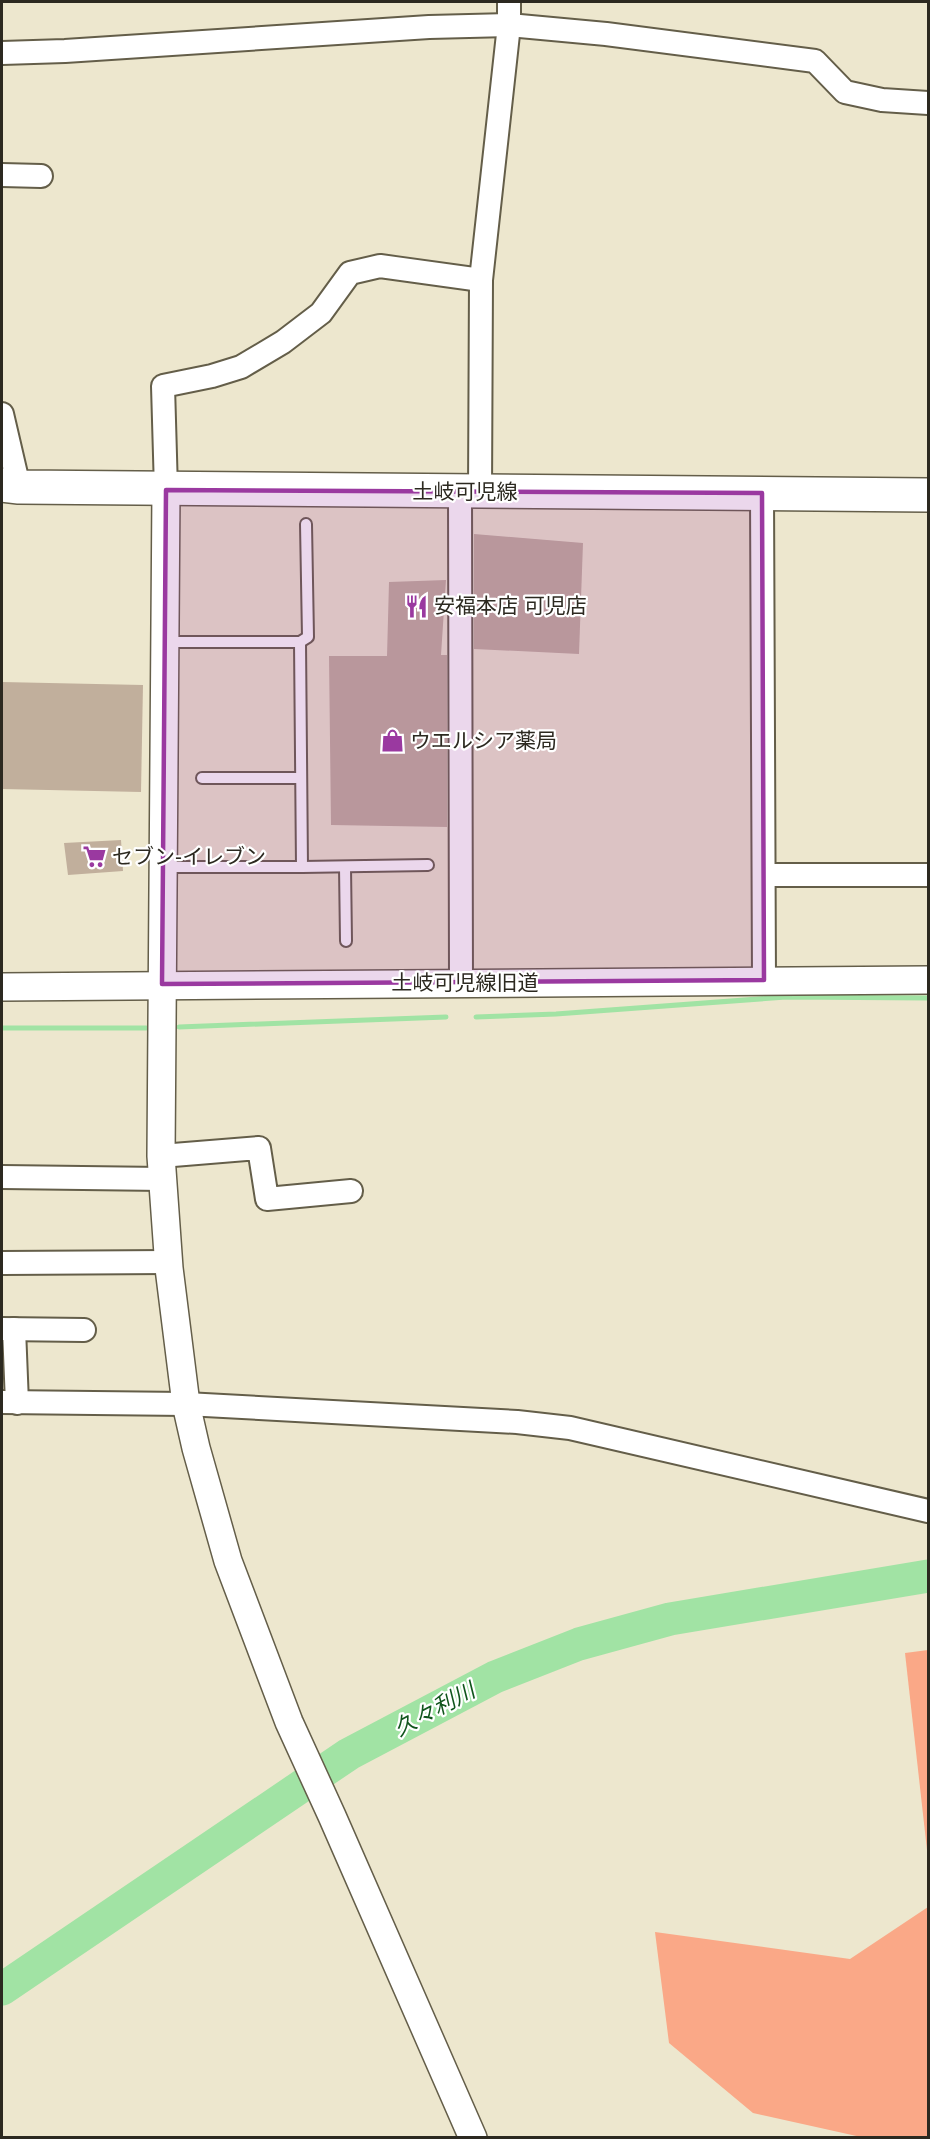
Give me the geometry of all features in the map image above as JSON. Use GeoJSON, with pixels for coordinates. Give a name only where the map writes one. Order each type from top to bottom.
{"type":"FeatureCollection","features":[{"type":"Feature","properties":{"kind":"main road","name":"土岐可児線"},"geometry":{"type":"LineString","coordinates":[[10,486],[166,490],[928,495]]}},
{"type":"Feature","properties":{"kind":"street"},"geometry":{"type":"LineString","coordinates":[[461,983],[470,492],[481,280],[509,25],[509,2]]}},
{"type":"Feature","properties":{"kind":"street"},"geometry":{"type":"LineString","coordinates":[[2,52],[65,51],[429,27],[509,25],[606,34],[814,61],[845,92],[882,100],[928,103]]}},
{"type":"Feature","properties":{"kind":"street"},"geometry":{"type":"LineString","coordinates":[[2,175],[41,176]]}},
{"type":"Feature","properties":{"kind":"street"},"geometry":{"type":"LineString","coordinates":[[473,2138],[289,1722],[228,1560],[186,1404],[168,1262],[162,1167],[166,490],[163,386],[242,367],[283,342],[321,313],[350,273],[380,267],[481,280]]}},
{"type":"Feature","properties":{"kind":"street"},"geometry":{"type":"LineString","coordinates":[[2,414],[10,486]]}},
{"type":"Feature","properties":{"kind":"street"},"geometry":{"type":"LineString","coordinates":[[762,493],[764,980]]}},
{"type":"Feature","properties":{"kind":"street"},"geometry":{"type":"LineString","coordinates":[[764,875],[928,875]]}},
{"type":"Feature","properties":{"kind":"street","name":"土岐可児線旧道"},"geometry":{"type":"LineString","coordinates":[[2,987],[928,980]]}},
{"type":"Feature","properties":{"kind":"street"},"geometry":{"type":"LineString","coordinates":[[2,1177],[162,1167],[259,1148],[267,1199],[351,1191]]}},
{"type":"Feature","properties":{"kind":"street"},"geometry":{"type":"LineString","coordinates":[[2,1263],[168,1262]]}},
{"type":"Feature","properties":{"kind":"street"},"geometry":{"type":"LineString","coordinates":[[84,1330],[8,1329],[9,1402],[186,1404],[517,1422],[570,1428],[928,1511]]}},
{"type":"Feature","properties":{"kind":"lane"},"geometry":{"type":"LineString","coordinates":[[165,642],[300,642],[308,637],[306,524]]}},
{"type":"Feature","properties":{"kind":"lane"},"geometry":{"type":"LineString","coordinates":[[300,642],[302,867]]}},
{"type":"Feature","properties":{"kind":"lane"},"geometry":{"type":"LineString","coordinates":[[202,778],[301,778]]}},
{"type":"Feature","properties":{"kind":"lane"},"geometry":{"type":"LineString","coordinates":[[163,867],[428,865]]}},
{"type":"Feature","properties":{"kind":"lane"},"geometry":{"type":"LineString","coordinates":[[345,867],[345,941]]}},
{"type":"Feature","properties":{"kind":"highlighted area"},"geometry":{"type":"Polygon","coordinates":[[[166,490],[762,493],[764,980],[162,984],[166,490]]]}},
{"type":"Feature","properties":{"kind":"shaded area"},"geometry":{"type":"Polygon","coordinates":[[[928,1650],[928,1859],[905,1653],[928,1650]]]}},
{"type":"Feature","properties":{"kind":"shaded area"},"geometry":{"type":"Polygon","coordinates":[[[928,1907],[928,2137],[861,2137],[753,2113],[669,2043],[655,1932],[850,1959],[928,1907]]]}},
{"type":"Feature","properties":{"kind":"building"},"geometry":{"type":"Polygon","coordinates":[[[474,534],[583,543],[579,654],[474,649],[474,534]]]}},
{"type":"Feature","properties":{"kind":"building","name":"ウエルシア薬局"},"geometry":{"type":"Polygon","coordinates":[[[446,580],[441,655],[447,655],[447,827],[331,825],[329,656],[387,656],[389,582],[446,580]]]}},
{"type":"Feature","properties":{"kind":"building"},"geometry":{"type":"Polygon","coordinates":[[[2,682],[143,685],[141,792],[2,789],[2,682]]]}},
{"type":"Feature","properties":{"kind":"building","name":"セブン-イレブン"},"geometry":{"type":"Polygon","coordinates":[[[121,840],[123,871],[68,875],[64,843],[121,840]]]}},
{"type":"Feature","properties":{"kind":"waterway"},"geometry":{"type":"LineString","coordinates":[[476,1017],[556,1014],[786,997],[928,998]]}},
{"type":"Feature","properties":{"kind":"waterway"},"geometry":{"type":"LineString","coordinates":[[179,1027],[446,1017]]}},
{"type":"Feature","properties":{"kind":"waterway"},"geometry":{"type":"LineString","coordinates":[[2,1028],[146,1028]]}},
{"type":"Feature","properties":{"kind":"waterway","name":"久々利川"},"geometry":{"type":"LineString","coordinates":[[2,1989],[349,1754],[495,1677],[579,1644],[670,1619],[928,1576]]}},
{"type":"Feature","properties":{"kind":"place","name":"安福本店 可児店"},"geometry":{"type":"Point","coordinates":[416,606]}},
{"type":"Feature","properties":{"kind":"place","name":"ウエルシア薬局"},"geometry":{"type":"Point","coordinates":[392,741]}},
{"type":"Feature","properties":{"kind":"place","name":"セブン-イレブン"},"geometry":{"type":"Point","coordinates":[94,857]}}]}
